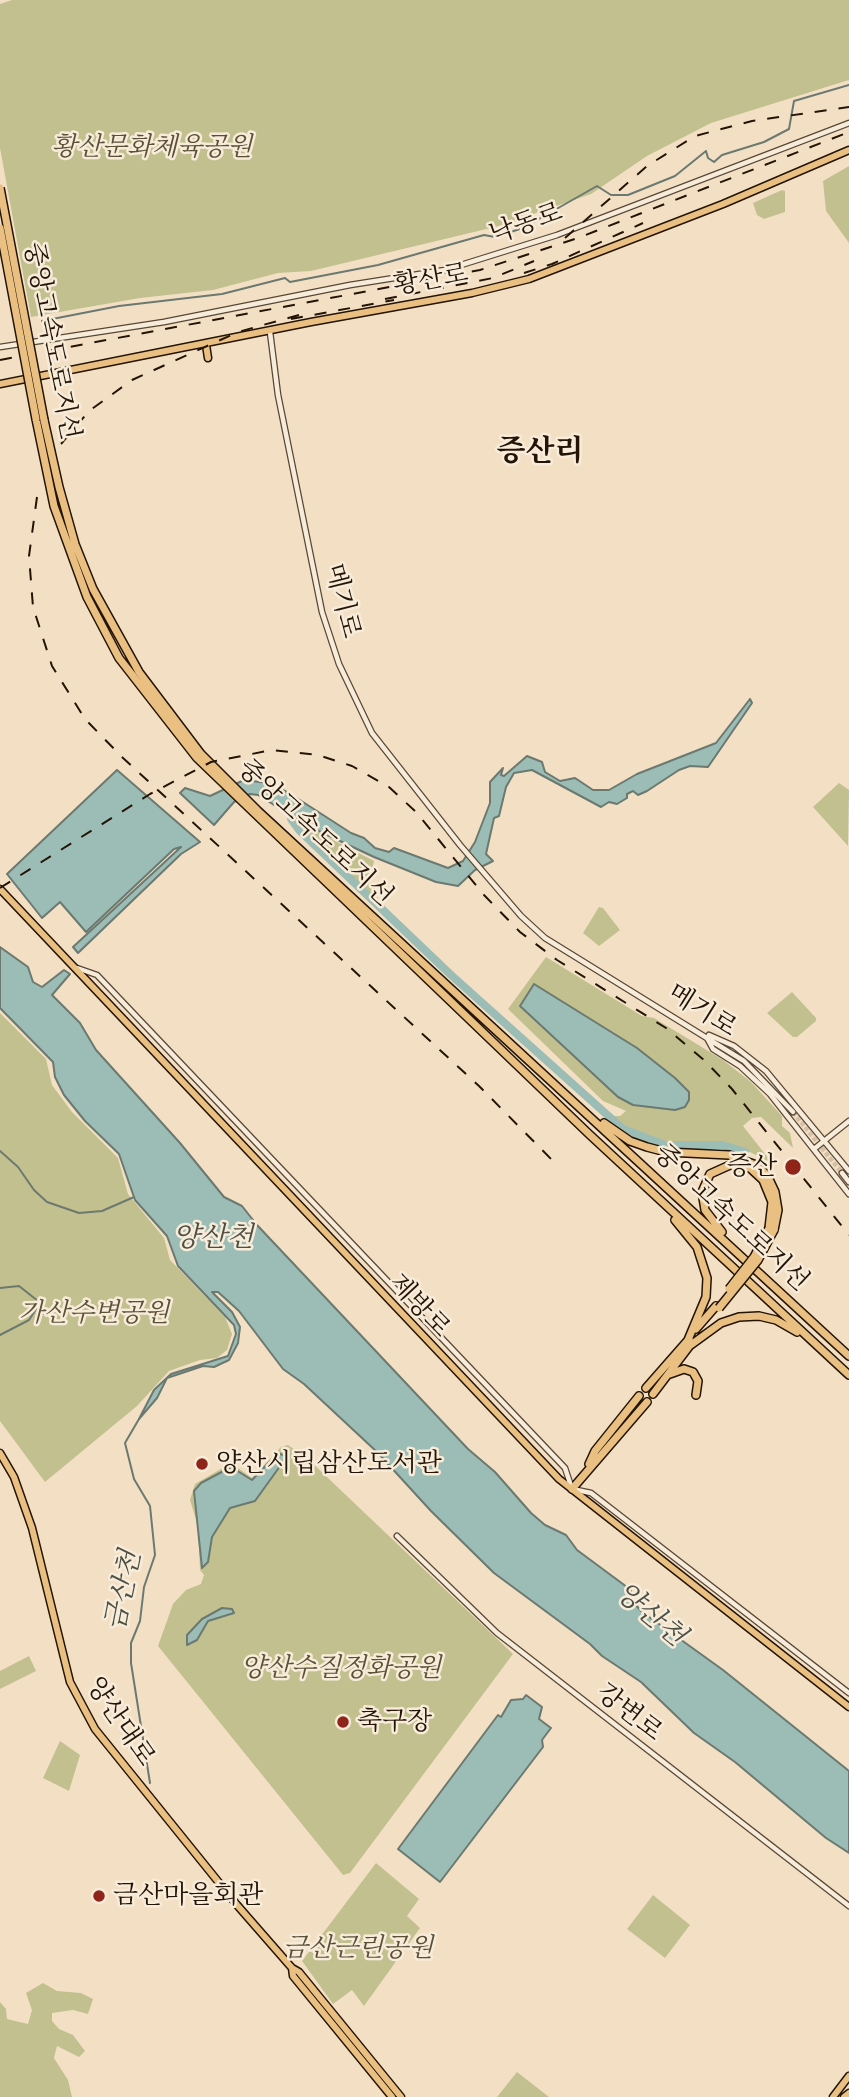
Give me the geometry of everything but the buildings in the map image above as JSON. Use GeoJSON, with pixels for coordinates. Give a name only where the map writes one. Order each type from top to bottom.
{"type":"FeatureCollection","features":[{"type":"Feature","properties":{"kind":"highway","name":"중앙고속도로지선"},"geometry":{"type":"LineString","coordinates":[[0,188],[54,506],[87,597],[119,658],[199,756],[253,811],[621,1164],[849,1377]]}},
{"type":"Feature","properties":{"kind":"highway","name":"중앙고속도로지선"},"geometry":{"type":"LineString","coordinates":[[0,228],[40,420]]}},
{"type":"Feature","properties":{"kind":"highway","name":"중앙고속도로지선"},"geometry":{"type":"LineString","coordinates":[[253,811],[472,1006],[849,1356]]}},
{"type":"Feature","properties":{"kind":"highway"},"geometry":{"type":"LineString","coordinates":[[472,1006],[485,1013],[597,1117],[630,1141],[666,1152],[729,1155],[756,1165],[767,1175],[775,1192],[778,1210],[758,1260],[718,1307],[688,1344],[649,1391],[667,1376],[688,1344],[706,1297],[708,1278],[702,1258],[691,1238],[626,1173],[621,1164]]}},
{"type":"Feature","properties":{"kind":"highway"},"geometry":{"type":"LineString","coordinates":[[771,1229],[772,1202],[763,1180],[756,1172],[746,1167],[730,1165],[710,1174],[701,1198],[709,1217],[786,1297]]}},
{"type":"Feature","properties":{"kind":"highway"},"geometry":{"type":"LineString","coordinates":[[688,1344],[721,1322],[739,1317],[759,1316],[791,1327],[849,1377]]}},
{"type":"Feature","properties":{"kind":"highway"},"geometry":{"type":"LineString","coordinates":[[667,1376],[684,1369],[693,1372],[698,1381],[696,1395]]}},
{"type":"Feature","properties":{"kind":"highway"},"geometry":{"type":"LineString","coordinates":[[586,1471],[595,1451],[639,1396]]}},
{"type":"Feature","properties":{"kind":"highway"},"geometry":{"type":"LineString","coordinates":[[572,1489],[647,1402]]}},
{"type":"Feature","properties":{"kind":"main road","name":"황산로"},"geometry":{"type":"LineString","coordinates":[[0,384],[472,293],[529,279],[723,204],[849,150]]}},
{"type":"Feature","properties":{"kind":"main road"},"geometry":{"type":"LineString","coordinates":[[205,345],[208,358]]}},
{"type":"Feature","properties":{"kind":"main road","name":"제방로"},"geometry":{"type":"LineString","coordinates":[[0,889],[559,1479],[849,1707]]}},
{"type":"Feature","properties":{"kind":"main road","name":"양산대로"},"geometry":{"type":"LineString","coordinates":[[0,1453],[20,1493],[32,1528],[60,1652],[83,1710],[117,1757],[401,2097]]}},
{"type":"Feature","properties":{"kind":"main road"},"geometry":{"type":"LineString","coordinates":[[20,1493],[33,1505]]}},
{"type":"Feature","properties":{"kind":"main road","name":"양산대로"},"geometry":{"type":"LineString","coordinates":[[292,1968],[293,1976],[392,2097]]}},
{"type":"Feature","properties":{"kind":"main road"},"geometry":{"type":"LineString","coordinates":[[833,2097],[849,2076]]}},
{"type":"Feature","properties":{"kind":"main road"},"geometry":{"type":"LineString","coordinates":[[844,2097],[849,2092]]}},
{"type":"Feature","properties":{"kind":"street","name":"낙동로"},"geometry":{"type":"LineString","coordinates":[[0,347],[445,270],[556,235],[849,123]]}},
{"type":"Feature","properties":{"kind":"street","name":"메기로"},"geometry":{"type":"LineString","coordinates":[[270,332],[278,396],[330,641],[372,733],[460,845],[521,916],[545,937],[744,1061],[793,1112]]}},
{"type":"Feature","properties":{"kind":"street"},"geometry":{"type":"LineString","coordinates":[[73,967],[97,975],[107,985],[565,1468],[572,1489],[591,1493],[849,1693]]}},
{"type":"Feature","properties":{"kind":"street"},"geometry":{"type":"LineString","coordinates":[[704,1034],[718,1036],[749,1057],[783,1088],[847,1168]]}},
{"type":"Feature","properties":{"kind":"street"},"geometry":{"type":"LineString","coordinates":[[704,1034],[713,1048],[756,1080],[849,1194]]}},
{"type":"Feature","properties":{"kind":"street"},"geometry":{"type":"LineString","coordinates":[[792,1121],[800,1119],[802,1111]]}},
{"type":"Feature","properties":{"kind":"street"},"geometry":{"type":"LineString","coordinates":[[814,1149],[849,1121]]}},
{"type":"Feature","properties":{"kind":"street"},"geometry":{"type":"LineString","coordinates":[[834,1175],[838,1168],[847,1168]]}},
{"type":"Feature","properties":{"kind":"street"},"geometry":{"type":"LineString","coordinates":[[842,1173],[849,1182]]}},
{"type":"Feature","properties":{"kind":"street","name":"강변로"},"geometry":{"type":"LineString","coordinates":[[397,1536],[497,1633],[849,1906]]}},
{"type":"Feature","properties":{"kind":"green space","name":"황산문화체육공원"},"geometry":{"type":"Polygon","coordinates":[[[12,0],[849,0],[849,80],[711,123],[647,156],[591,194],[499,226],[311,271],[278,273],[213,290],[140,298],[31,317],[0,148],[0,4],[12,0]]]}},
{"type":"Feature","properties":{"kind":"green space"},"geometry":{"type":"Polygon","coordinates":[[[849,166],[849,243],[826,211],[823,181],[849,166]]]}},
{"type":"Feature","properties":{"kind":"green space"},"geometry":{"type":"Polygon","coordinates":[[[785,191],[785,212],[764,219],[757,215],[753,203],[785,191]]]}},
{"type":"Feature","properties":{"kind":"green space"},"geometry":{"type":"Polygon","coordinates":[[[839,783],[849,790],[848,846],[813,807],[839,783]]]}},
{"type":"Feature","properties":{"kind":"green space"},"geometry":{"type":"Polygon","coordinates":[[[295,820],[374,861],[369,885],[385,909],[300,829],[295,820]]]}},
{"type":"Feature","properties":{"kind":"green space"},"geometry":{"type":"Polygon","coordinates":[[[599,907],[603,908],[620,930],[599,946],[583,933],[599,907]]]}},
{"type":"Feature","properties":{"kind":"green space"},"geometry":{"type":"Polygon","coordinates":[[[546,957],[642,1016],[654,1018],[723,1060],[751,1082],[782,1116],[782,1126],[790,1133],[793,1148],[761,1117],[752,1118],[743,1126],[773,1164],[742,1148],[721,1143],[661,1141],[626,1128],[610,1116],[620,1116],[626,1111],[603,1101],[508,1009],[546,957]]]}},
{"type":"Feature","properties":{"kind":"green space"},"geometry":{"type":"Polygon","coordinates":[[[792,992],[816,1018],[816,1021],[797,1037],[793,1037],[767,1013],[792,992]]]}},
{"type":"Feature","properties":{"kind":"green space","name":"가산수변공원"},"geometry":{"type":"Polygon","coordinates":[[[0,1013],[46,1059],[52,1085],[72,1112],[118,1158],[128,1194],[164,1238],[170,1260],[225,1317],[232,1334],[227,1350],[217,1358],[200,1360],[169,1371],[137,1406],[45,1482],[0,1421],[0,1013]]]}},
{"type":"Feature","properties":{"kind":"green space","name":"양산수질정화공원"},"geometry":{"type":"Polygon","coordinates":[[[288,1445],[308,1459],[513,1654],[350,1873],[343,1875],[158,1646],[173,1604],[186,1590],[201,1584],[204,1575],[200,1570],[198,1526],[190,1500],[195,1484],[231,1463],[252,1478],[281,1447],[288,1445]]]}},
{"type":"Feature","properties":{"kind":"green space"},"geometry":{"type":"Polygon","coordinates":[[[29,1656],[36,1671],[0,1689],[0,1671],[29,1656]]]}},
{"type":"Feature","properties":{"kind":"green space"},"geometry":{"type":"Polygon","coordinates":[[[60,1741],[80,1755],[69,1791],[43,1778],[60,1741]]]}},
{"type":"Feature","properties":{"kind":"green space","name":"금산근린공원"},"geometry":{"type":"Polygon","coordinates":[[[376,1863],[419,1899],[407,1916],[420,1928],[364,2006],[352,1990],[333,2004],[302,1961],[376,1863]]]}},
{"type":"Feature","properties":{"kind":"green space"},"geometry":{"type":"Polygon","coordinates":[[[653,1895],[690,1925],[665,1958],[627,1929],[653,1895]]]}},
{"type":"Feature","properties":{"kind":"green space"},"geometry":{"type":"Polygon","coordinates":[[[43,1983],[57,1991],[81,1993],[93,1999],[88,2014],[73,2010],[52,2013],[52,2021],[59,2029],[73,2035],[85,2051],[79,2057],[57,2046],[54,2058],[68,2080],[72,2097],[0,2097],[0,2002],[6,2009],[7,2019],[28,2024],[32,2010],[26,1993],[43,1983]]]}},
{"type":"Feature","properties":{"kind":"green space"},"geometry":{"type":"Polygon","coordinates":[[[517,2072],[549,2097],[497,2097],[517,2072]]]}},
{"type":"Feature","properties":{"kind":"water"},"geometry":{"type":"Polygon","coordinates":[[[750,699],[752,703],[708,767],[690,766],[679,770],[647,791],[638,795],[633,791],[627,794],[627,798],[617,804],[609,802],[601,807],[532,770],[514,773],[506,787],[499,816],[494,818],[486,854],[493,861],[475,870],[458,886],[436,882],[374,857],[308,826],[258,795],[250,794],[234,802],[214,825],[180,793],[185,788],[210,796],[244,780],[268,783],[289,793],[351,833],[364,838],[375,848],[389,852],[394,848],[448,868],[463,861],[475,842],[490,803],[490,782],[503,768],[501,775],[504,776],[527,756],[542,762],[545,772],[560,781],[575,778],[593,790],[609,790],[637,774],[716,743],[750,699]]]}},
{"type":"Feature","properties":{"kind":"water"},"geometry":{"type":"Polygon","coordinates":[[[117,770],[200,842],[181,854],[78,953],[73,947],[181,847],[174,849],[86,932],[60,902],[42,918],[7,874],[117,770]]]}},
{"type":"Feature","properties":{"kind":"water","name":"양산천"},"geometry":{"type":"Polygon","coordinates":[[[0,947],[28,967],[33,982],[42,987],[64,970],[70,974],[52,995],[80,1023],[96,1050],[180,1143],[224,1197],[242,1206],[257,1225],[468,1449],[495,1472],[531,1513],[545,1525],[566,1535],[577,1550],[631,1590],[631,1599],[641,1611],[723,1670],[849,1771],[849,1853],[826,1838],[735,1762],[694,1733],[641,1682],[602,1656],[590,1644],[494,1573],[431,1511],[377,1452],[304,1384],[283,1369],[239,1311],[218,1292],[212,1292],[232,1312],[240,1327],[238,1343],[229,1360],[214,1367],[203,1366],[167,1378],[157,1398],[139,1419],[154,1390],[171,1374],[228,1356],[236,1334],[234,1325],[178,1266],[167,1236],[135,1200],[119,1154],[85,1121],[64,1095],[55,1077],[53,1062],[0,1008],[0,947]]]}},
{"type":"Feature","properties":{"kind":"water"},"geometry":{"type":"Polygon","coordinates":[[[534,984],[637,1048],[675,1078],[689,1092],[685,1107],[675,1110],[633,1105],[618,1097],[520,1006],[534,984]]]}},
{"type":"Feature","properties":{"kind":"water"},"geometry":{"type":"Polygon","coordinates":[[[278,1453],[285,1456],[283,1462],[255,1501],[230,1508],[212,1537],[208,1562],[202,1568],[194,1491],[201,1483],[231,1467],[252,1480],[278,1453]]]}},
{"type":"Feature","properties":{"kind":"water"},"geometry":{"type":"Polygon","coordinates":[[[222,1608],[232,1609],[234,1613],[208,1621],[197,1640],[187,1645],[187,1635],[202,1619],[222,1608]]]}},
{"type":"Feature","properties":{"kind":"water"},"geometry":{"type":"Polygon","coordinates":[[[526,1695],[542,1707],[539,1719],[551,1728],[542,1740],[543,1747],[440,1882],[398,1849],[498,1715],[501,1717],[511,1700],[523,1699],[526,1695]]]}},
{"type":"Feature","properties":{"kind":"waterway"},"geometry":{"type":"LineString","coordinates":[[42,321],[119,306],[222,294],[285,278],[290,282],[378,265],[484,235],[495,237],[523,228],[597,186],[611,195],[628,195],[675,176],[706,151],[708,158],[714,162],[722,155],[764,142],[789,129],[794,101],[849,85]]}},
{"type":"Feature","properties":{"kind":"waterway"},"geometry":{"type":"LineString","coordinates":[[293,815],[291,819],[299,830],[451,975],[623,1129],[665,1145],[722,1145],[745,1152]]}},
{"type":"Feature","properties":{"kind":"waterway"},"geometry":{"type":"LineString","coordinates":[[0,1151],[18,1167],[34,1190],[47,1202],[79,1213],[102,1211],[134,1197]]}},
{"type":"Feature","properties":{"kind":"waterway"},"geometry":{"type":"LineString","coordinates":[[0,1288],[19,1286],[38,1301],[38,1306],[29,1320],[0,1335]]}},
{"type":"Feature","properties":{"kind":"waterway","name":"금산천"},"geometry":{"type":"LineString","coordinates":[[139,1419],[125,1443],[134,1479],[150,1506],[155,1555],[144,1587],[140,1621],[131,1643],[131,1663],[150,1783]]}},
{"type":"Feature","properties":{"kind":"tunnel"},"geometry":{"type":"LineString","coordinates":[[793,1112],[842,1173]]}},
{"type":"Feature","properties":{"kind":"railway"},"geometry":{"type":"LineString","coordinates":[[565,238],[647,166],[695,136],[752,121],[849,107]]}},
{"type":"Feature","properties":{"kind":"railway"},"geometry":{"type":"LineString","coordinates":[[0,360],[480,270],[578,238],[849,132]]}},
{"type":"Feature","properties":{"kind":"railway"},"geometry":{"type":"LineString","coordinates":[[524,273],[552,264],[643,223]]}},
{"type":"Feature","properties":{"kind":"railway"},"geometry":{"type":"LineString","coordinates":[[385,299],[493,278],[534,261]]}},
{"type":"Feature","properties":{"kind":"railway"},"geometry":{"type":"LineString","coordinates":[[291,319],[394,300]]}},
{"type":"Feature","properties":{"kind":"railway"},"geometry":{"type":"LineString","coordinates":[[61,444],[89,411],[132,380],[238,332],[299,315]]}},
{"type":"Feature","properties":{"kind":"railway"},"geometry":{"type":"LineString","coordinates":[[37,497],[29,556],[33,607],[52,666],[85,719],[123,758],[479,1086],[553,1161]]}},
{"type":"Feature","properties":{"kind":"railway"},"geometry":{"type":"LineString","coordinates":[[0,888],[150,794],[211,762],[272,750],[318,755],[352,766],[389,787],[416,812],[484,895],[520,932],[557,960],[666,1028],[704,1060],[732,1089],[849,1235]]}},
{"type":"Feature","properties":{"kind":"place","name":"증산"},"geometry":{"type":"Point","coordinates":[793,1167]}},
{"type":"Feature","properties":{"kind":"place","name":"양산시립삼산도서관"},"geometry":{"type":"Point","coordinates":[202,1464]}},
{"type":"Feature","properties":{"kind":"place","name":"축구장"},"geometry":{"type":"Point","coordinates":[343,1722]}},
{"type":"Feature","properties":{"kind":"place","name":"금산마을회관"},"geometry":{"type":"Point","coordinates":[99,1896]}},
{"type":"Feature","properties":{"kind":"district","name":"증산리"},"geometry":{"type":"Point","coordinates":[540,452]}}]}
